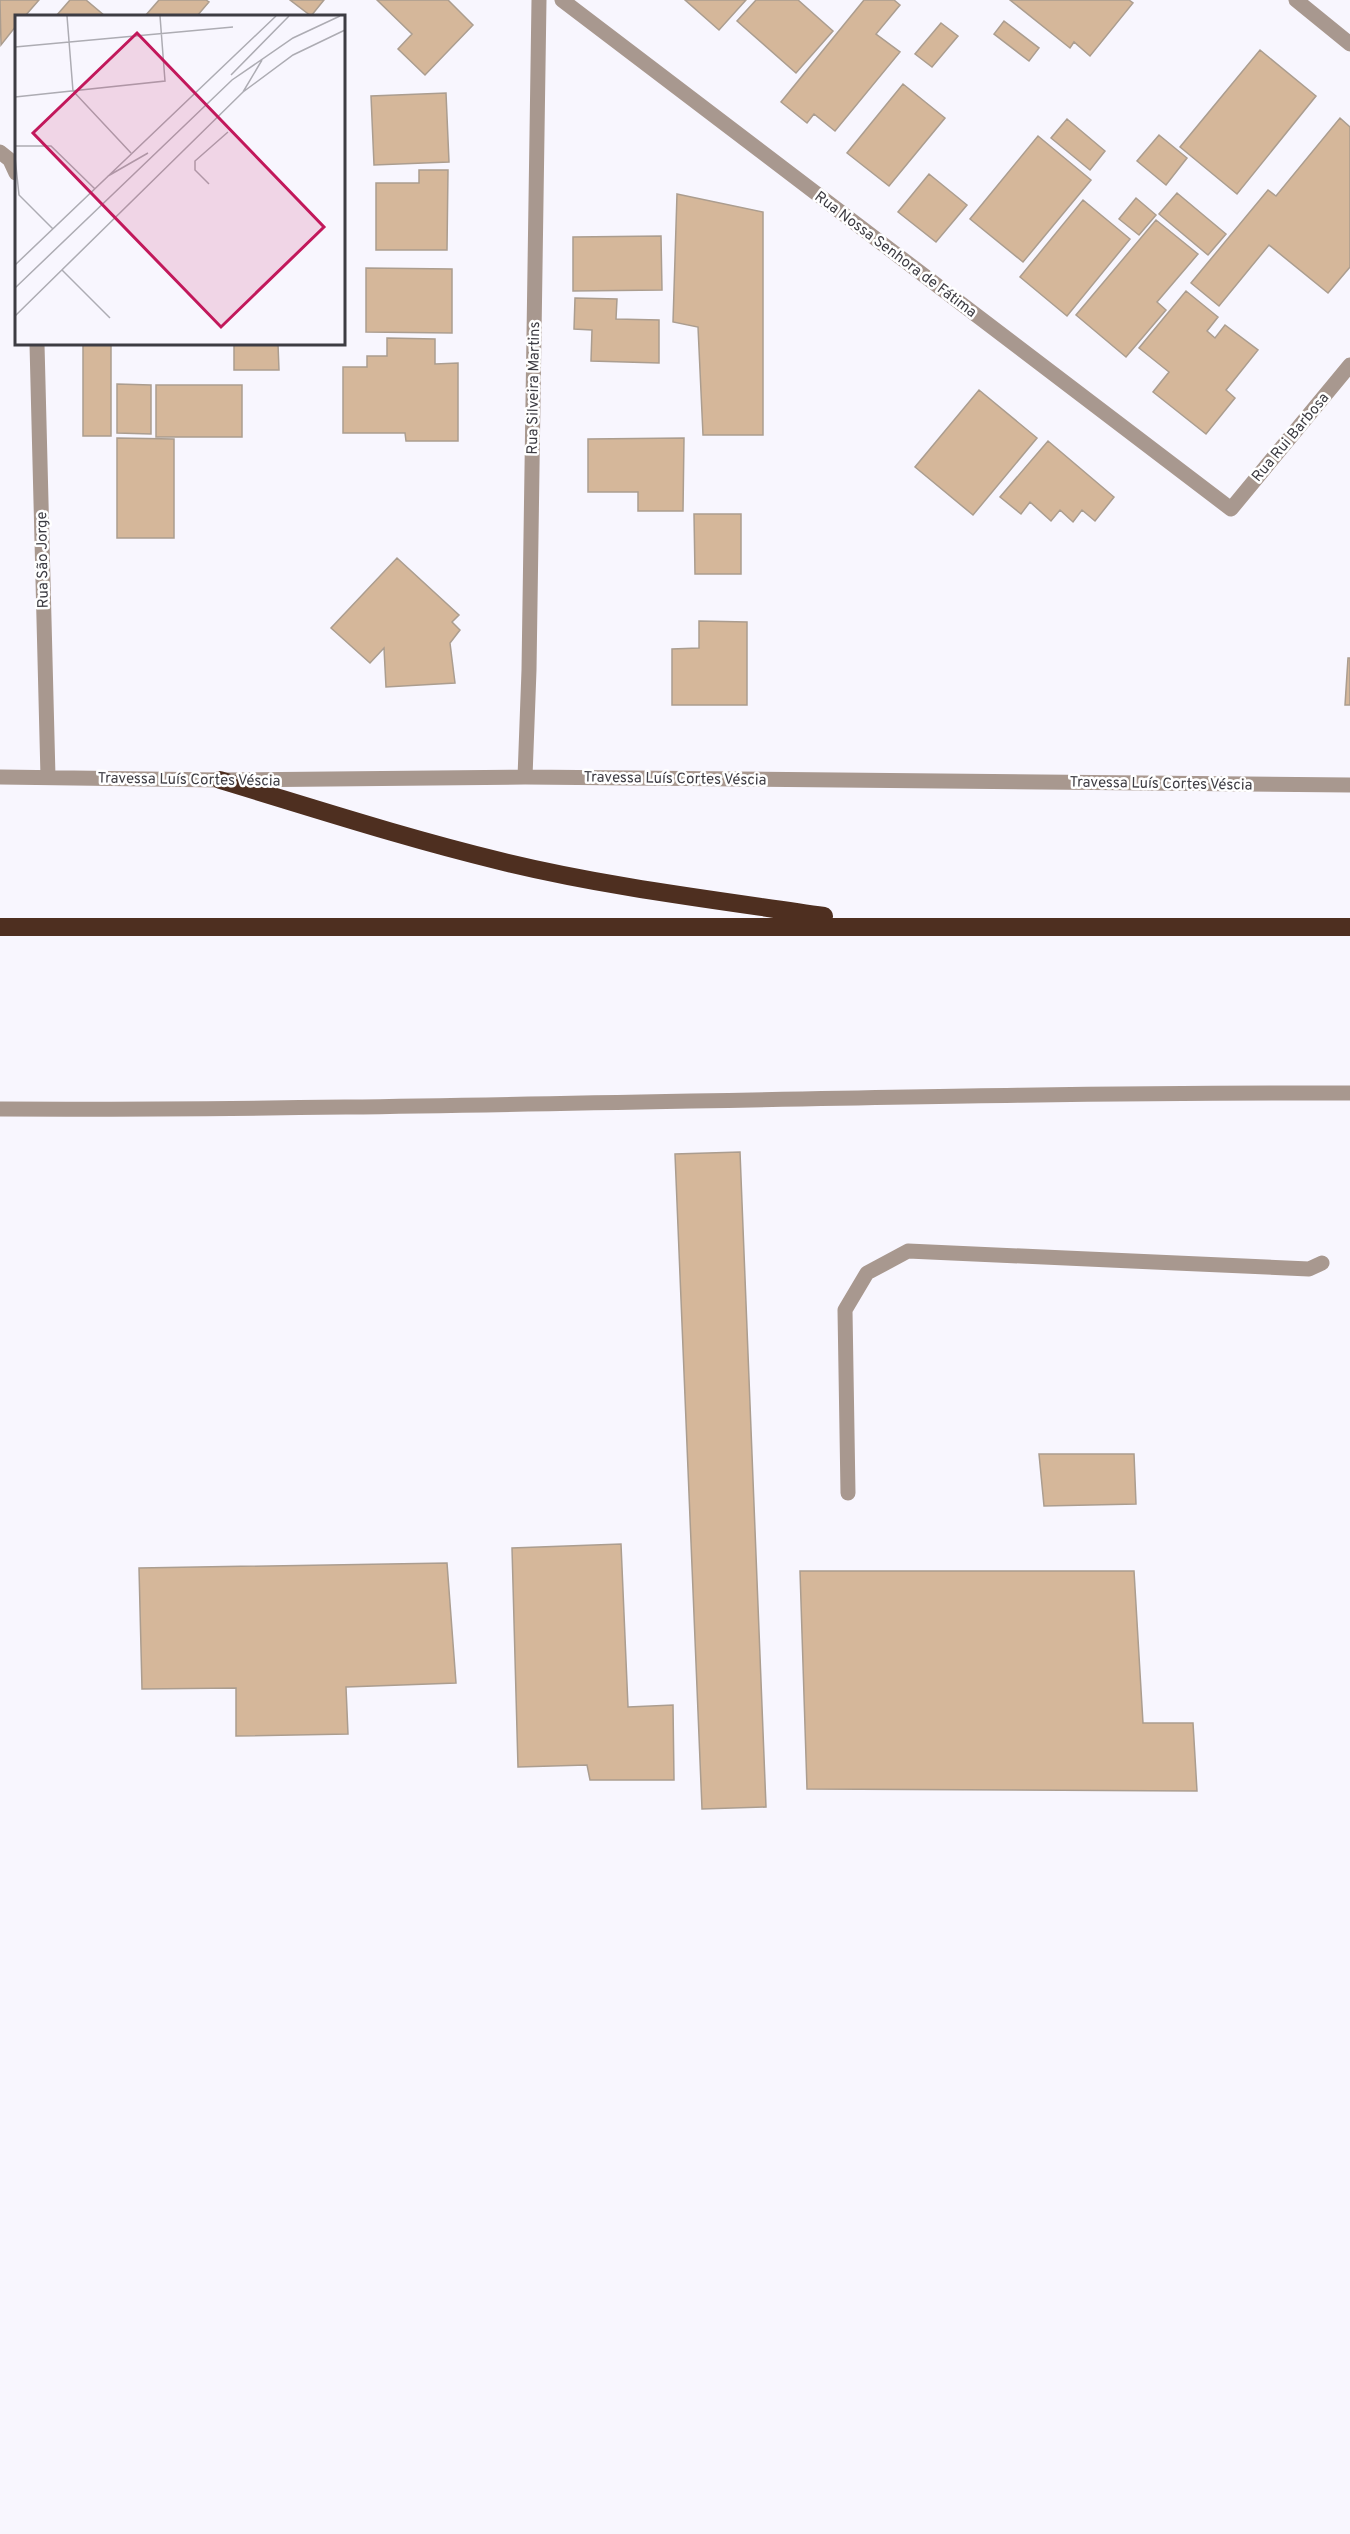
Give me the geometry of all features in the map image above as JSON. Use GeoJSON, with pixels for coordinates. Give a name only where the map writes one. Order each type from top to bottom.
{"type":"FeatureCollection","features":[{"type":"Feature","properties":{"kind":"highway"},"geometry":{"type":"LineString","coordinates":[[220,780],[385,830],[502,862],[647,890],[885,925]]}},
{"type":"Feature","properties":{"kind":"highway"},"geometry":{"type":"LineString","coordinates":[[0,927],[885,925],[1350,927]]}},
{"type":"Feature","properties":{"kind":"street","name":"Rua Silveira Martins"},"geometry":{"type":"LineString","coordinates":[[525,777],[529,670],[539,0]]}},
{"type":"Feature","properties":{"kind":"street","name":"Rua Nossa Senhora de Fátima"},"geometry":{"type":"LineString","coordinates":[[562,0],[1231,508]]}},
{"type":"Feature","properties":{"kind":"street"},"geometry":{"type":"LineString","coordinates":[[1296,0],[1350,44]]}},
{"type":"Feature","properties":{"kind":"street"},"geometry":{"type":"LineString","coordinates":[[0,152],[10,160],[15,171]]}},
{"type":"Feature","properties":{"kind":"street","name":"Rua São Jorge"},"geometry":{"type":"LineString","coordinates":[[37,345],[48,777]]}},
{"type":"Feature","properties":{"kind":"street","name":"Rua Rui Barbosa"},"geometry":{"type":"LineString","coordinates":[[1231,508],[1350,365]]}},
{"type":"Feature","properties":{"kind":"street","name":"Travessa Luís Cortes Véscia"},"geometry":{"type":"LineString","coordinates":[[0,777],[220,780],[525,777],[1350,785]]}},
{"type":"Feature","properties":{"kind":"street"},"geometry":{"type":"LineString","coordinates":[[0,1109],[262,1110],[713,1100],[1350,1093]]}},
{"type":"Feature","properties":{"kind":"street"},"geometry":{"type":"LineString","coordinates":[[848,1492],[845,1310],[867,1273],[908,1251],[1309,1269],[1322,1263]]}},
{"type":"Feature","properties":{"kind":"building"},"geometry":{"type":"Polygon","coordinates":[[[0,0],[39,0],[26,15],[15,15],[15,27],[1,45],[0,0]]]}},
{"type":"Feature","properties":{"kind":"building"},"geometry":{"type":"Polygon","coordinates":[[[70,0],[86,0],[104,15],[57,15],[70,0]]]}},
{"type":"Feature","properties":{"kind":"building"},"geometry":{"type":"Polygon","coordinates":[[[159,0],[206,0],[209,2],[198,15],[146,15],[159,0]]]}},
{"type":"Feature","properties":{"kind":"building"},"geometry":{"type":"Polygon","coordinates":[[[290,0],[324,0],[310,15],[290,0]]]}},
{"type":"Feature","properties":{"kind":"building"},"geometry":{"type":"Polygon","coordinates":[[[377,0],[448,0],[473,25],[425,75],[398,49],[412,34],[377,0]]]}},
{"type":"Feature","properties":{"kind":"building"},"geometry":{"type":"Polygon","coordinates":[[[685,0],[746,0],[719,30],[685,0]]]}},
{"type":"Feature","properties":{"kind":"building"},"geometry":{"type":"Polygon","coordinates":[[[756,0],[798,0],[833,31],[796,73],[737,21],[756,0]]]}},
{"type":"Feature","properties":{"kind":"building"},"geometry":{"type":"Polygon","coordinates":[[[864,0],[894,0],[900,5],[876,34],[900,52],[835,131],[814,114],[807,123],[781,102],[864,0]]]}},
{"type":"Feature","properties":{"kind":"building"},"geometry":{"type":"Polygon","coordinates":[[[1010,0],[1129,0],[1133,3],[1090,56],[1074,42],[1070,48],[1010,0]]]}},
{"type":"Feature","properties":{"kind":"building"},"geometry":{"type":"Polygon","coordinates":[[[1004,21],[1039,48],[1029,61],[994,34],[1004,21]]]}},
{"type":"Feature","properties":{"kind":"building"},"geometry":{"type":"Polygon","coordinates":[[[941,23],[958,36],[932,67],[915,54],[941,23]]]}},
{"type":"Feature","properties":{"kind":"building"},"geometry":{"type":"Polygon","coordinates":[[[1260,50],[1316,96],[1237,194],[1180,147],[1260,50]]]}},
{"type":"Feature","properties":{"kind":"building"},"geometry":{"type":"Polygon","coordinates":[[[903,84],[945,118],[889,186],[847,153],[903,84]]]}},
{"type":"Feature","properties":{"kind":"building"},"geometry":{"type":"Polygon","coordinates":[[[446,93],[449,162],[374,165],[371,96],[446,93]]]}},
{"type":"Feature","properties":{"kind":"building"},"geometry":{"type":"Polygon","coordinates":[[[1340,118],[1350,127],[1350,267],[1328,293],[1269,245],[1219,306],[1191,283],[1268,190],[1276,196],[1340,118]]]}},
{"type":"Feature","properties":{"kind":"building"},"geometry":{"type":"Polygon","coordinates":[[[1067,119],[1105,151],[1090,170],[1051,138],[1067,119]]]}},
{"type":"Feature","properties":{"kind":"building"},"geometry":{"type":"Polygon","coordinates":[[[1159,135],[1187,158],[1166,185],[1137,161],[1159,135]]]}},
{"type":"Feature","properties":{"kind":"building"},"geometry":{"type":"Polygon","coordinates":[[[1038,136],[1091,180],[1023,262],[970,219],[1038,136]]]}},
{"type":"Feature","properties":{"kind":"building"},"geometry":{"type":"Polygon","coordinates":[[[419,170],[448,170],[447,250],[376,250],[376,183],[419,183],[419,170]]]}},
{"type":"Feature","properties":{"kind":"building"},"geometry":{"type":"Polygon","coordinates":[[[929,174],[967,205],[936,242],[898,212],[929,174]]]}},
{"type":"Feature","properties":{"kind":"building"},"geometry":{"type":"Polygon","coordinates":[[[1177,193],[1226,234],[1208,255],[1159,214],[1177,193]]]}},
{"type":"Feature","properties":{"kind":"building"},"geometry":{"type":"Polygon","coordinates":[[[677,194],[763,212],[763,435],[703,435],[698,327],[673,322],[677,194]]]}},
{"type":"Feature","properties":{"kind":"building"},"geometry":{"type":"Polygon","coordinates":[[[1136,198],[1156,215],[1139,235],[1119,219],[1136,198]]]}},
{"type":"Feature","properties":{"kind":"building"},"geometry":{"type":"Polygon","coordinates":[[[1083,200],[1130,239],[1067,316],[1020,277],[1083,200]]]}},
{"type":"Feature","properties":{"kind":"building"},"geometry":{"type":"Polygon","coordinates":[[[1156,220],[1198,254],[1157,302],[1166,310],[1126,357],[1076,315],[1156,220]]]}},
{"type":"Feature","properties":{"kind":"building"},"geometry":{"type":"Polygon","coordinates":[[[661,236],[662,290],[573,291],[573,237],[661,236]]]}},
{"type":"Feature","properties":{"kind":"building"},"geometry":{"type":"Polygon","coordinates":[[[366,268],[452,269],[452,333],[366,332],[366,268]]]}},
{"type":"Feature","properties":{"kind":"building"},"geometry":{"type":"Polygon","coordinates":[[[1186,291],[1218,317],[1207,331],[1215,338],[1225,325],[1258,350],[1226,390],[1235,398],[1206,434],[1153,392],[1169,372],[1139,348],[1186,291]]]}},
{"type":"Feature","properties":{"kind":"building"},"geometry":{"type":"Polygon","coordinates":[[[575,298],[617,299],[616,319],[659,320],[659,363],[591,361],[592,330],[574,329],[575,298]]]}},
{"type":"Feature","properties":{"kind":"building"},"geometry":{"type":"Polygon","coordinates":[[[387,338],[435,339],[435,364],[458,363],[458,441],[406,441],[405,433],[343,433],[343,367],[367,367],[367,356],[387,356],[387,338]]]}},
{"type":"Feature","properties":{"kind":"building"},"geometry":{"type":"Polygon","coordinates":[[[83,345],[111,345],[111,436],[83,436],[83,345]]]}},
{"type":"Feature","properties":{"kind":"building"},"geometry":{"type":"Polygon","coordinates":[[[234,345],[278,345],[279,370],[234,370],[234,345]]]}},
{"type":"Feature","properties":{"kind":"building"},"geometry":{"type":"Polygon","coordinates":[[[117,384],[151,385],[151,434],[117,433],[117,384]]]}},
{"type":"Feature","properties":{"kind":"building"},"geometry":{"type":"Polygon","coordinates":[[[156,385],[242,385],[242,437],[156,437],[156,385]]]}},
{"type":"Feature","properties":{"kind":"building"},"geometry":{"type":"Polygon","coordinates":[[[979,390],[1037,438],[973,515],[915,467],[979,390]]]}},
{"type":"Feature","properties":{"kind":"building"},"geometry":{"type":"Polygon","coordinates":[[[117,438],[174,439],[174,538],[117,538],[117,438]]]}},
{"type":"Feature","properties":{"kind":"building"},"geometry":{"type":"Polygon","coordinates":[[[684,438],[683,511],[638,511],[638,492],[588,492],[588,439],[684,438]]]}},
{"type":"Feature","properties":{"kind":"building"},"geometry":{"type":"Polygon","coordinates":[[[1048,441],[1114,497],[1095,521],[1082,510],[1073,522],[1060,510],[1051,521],[1030,502],[1021,514],[1000,497],[1048,441]]]}},
{"type":"Feature","properties":{"kind":"building"},"geometry":{"type":"Polygon","coordinates":[[[694,514],[741,514],[741,574],[695,574],[694,514]]]}},
{"type":"Feature","properties":{"kind":"building"},"geometry":{"type":"Polygon","coordinates":[[[397,558],[459,615],[452,622],[460,630],[450,643],[455,683],[386,687],[384,648],[370,663],[331,628],[397,558]]]}},
{"type":"Feature","properties":{"kind":"building"},"geometry":{"type":"Polygon","coordinates":[[[699,621],[747,622],[747,705],[672,705],[672,649],[699,648],[699,621]]]}},
{"type":"Feature","properties":{"kind":"building"},"geometry":{"type":"Polygon","coordinates":[[[1348,658],[1350,658],[1350,705],[1345,705],[1348,658]]]}},
{"type":"Feature","properties":{"kind":"building"},"geometry":{"type":"Polygon","coordinates":[[[740,1152],[766,1807],[702,1809],[675,1154],[740,1152]]]}},
{"type":"Feature","properties":{"kind":"building"},"geometry":{"type":"Polygon","coordinates":[[[1039,1454],[1134,1454],[1136,1504],[1044,1506],[1039,1454]]]}},
{"type":"Feature","properties":{"kind":"building"},"geometry":{"type":"Polygon","coordinates":[[[621,1544],[628,1707],[673,1705],[674,1780],[590,1780],[587,1765],[518,1767],[512,1548],[621,1544]]]}},
{"type":"Feature","properties":{"kind":"building"},"geometry":{"type":"Polygon","coordinates":[[[447,1563],[456,1683],[346,1687],[348,1734],[236,1736],[236,1688],[142,1689],[139,1568],[447,1563]]]}},
{"type":"Feature","properties":{"kind":"building"},"geometry":{"type":"Polygon","coordinates":[[[800,1571],[1134,1571],[1143,1723],[1193,1723],[1197,1791],[807,1789],[800,1571]]]}}]}
